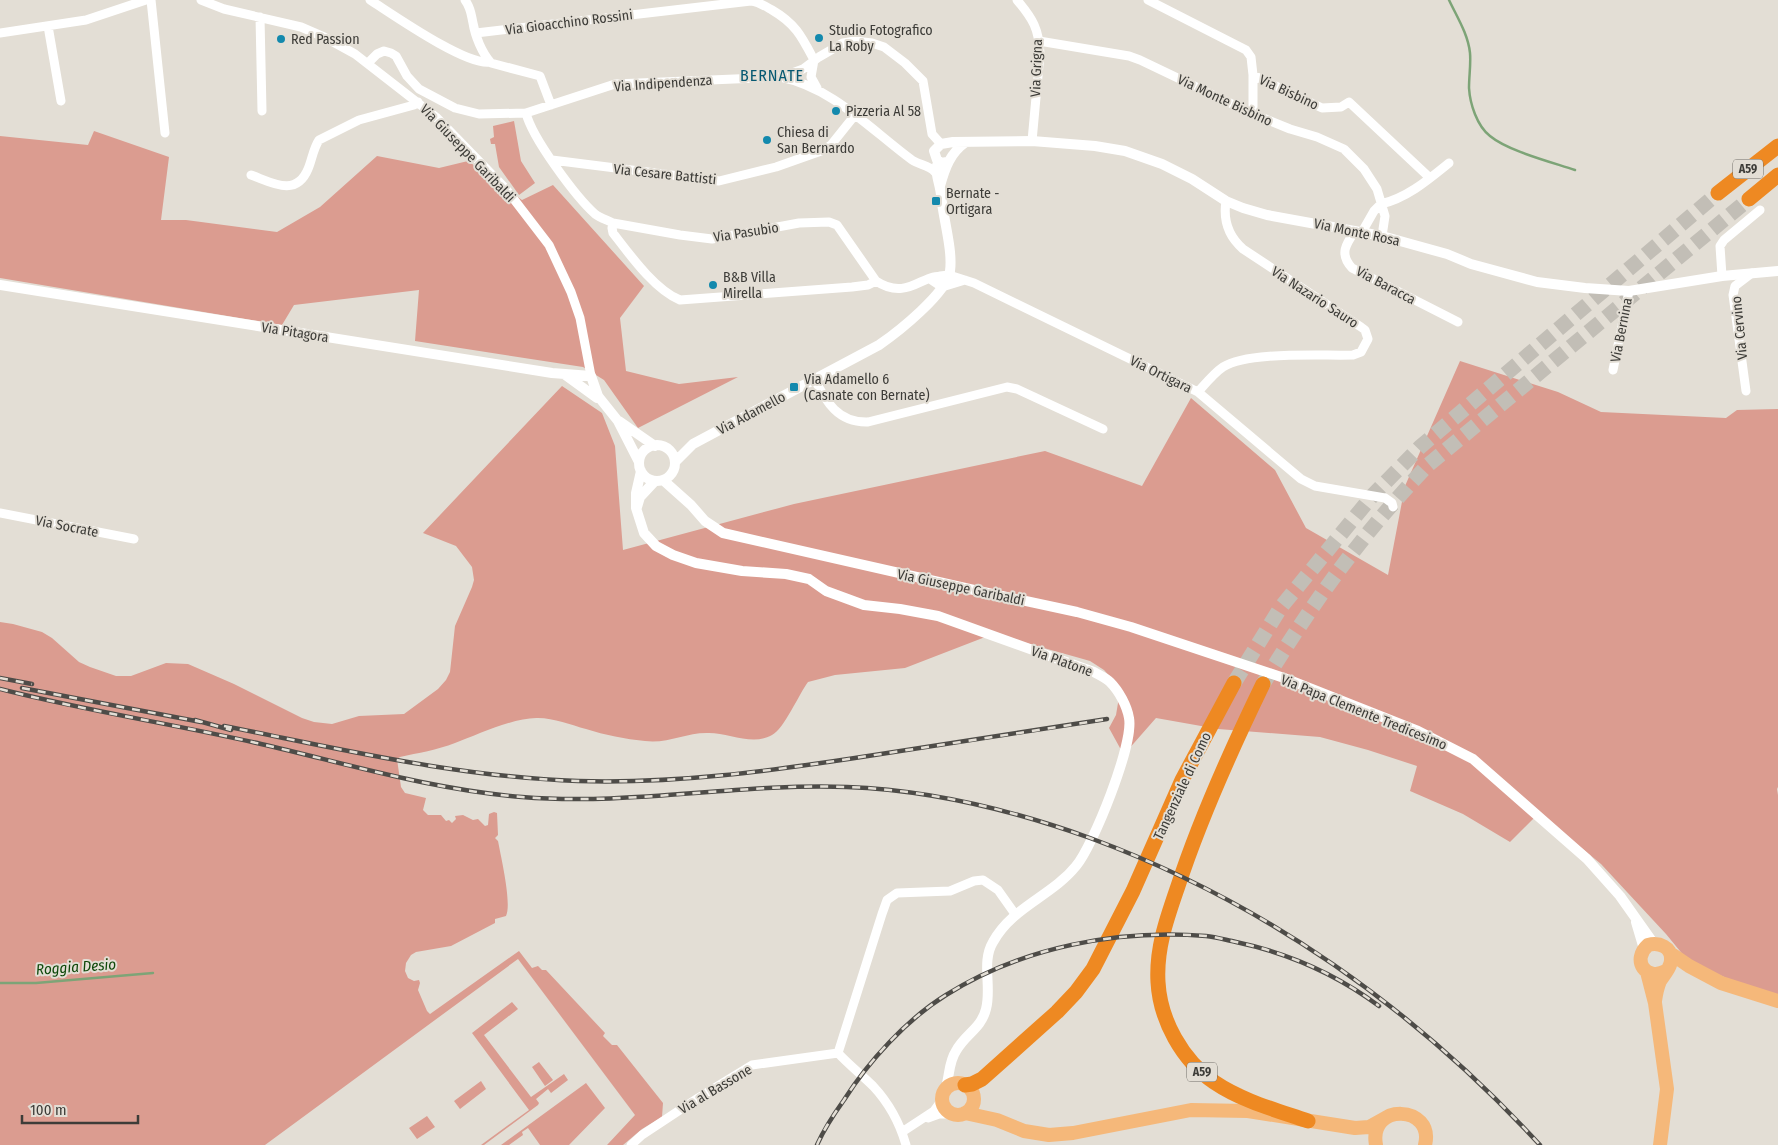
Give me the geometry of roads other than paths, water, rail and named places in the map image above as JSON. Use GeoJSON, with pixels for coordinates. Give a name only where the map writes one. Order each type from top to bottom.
{"type":"FeatureCollection","features":[{"type":"Feature","properties":{"kind":"highway","name":"A59"},"geometry":{"type":"LineString","coordinates":[[1718,194],[1778,146]]}},
{"type":"Feature","properties":{"kind":"highway","name":"A59"},"geometry":{"type":"LineString","coordinates":[[1749,198],[1778,175]]}},
{"type":"Feature","properties":{"kind":"highway","name":"Tangenziale di Como"},"geometry":{"type":"LineString","coordinates":[[966,1089],[982,1079],[1057,1012],[1076,992],[1093,969],[1134,891],[1182,780],[1234,683]]}},
{"type":"Feature","properties":{"kind":"highway","name":"A59"},"geometry":{"type":"LineString","coordinates":[[1263,684],[1192,844],[1164,928],[1159,947],[1160,995],[1170,1029],[1194,1064],[1214,1082],[1249,1101],[1308,1121]]}},
{"type":"Feature","properties":{"kind":"main road"},"geometry":{"type":"LineString","coordinates":[[1655,1003],[1657,989],[1668,964],[1666,947],[1649,946],[1641,955],[1640,961],[1647,972],[1655,975],[1668,964],[1689,966],[1721,983],[1778,1001]]}},
{"type":"Feature","properties":{"kind":"main road"},"geometry":{"type":"LineString","coordinates":[[1647,972],[1655,1003],[1667,1089],[1660,1145]]}},
{"type":"Feature","properties":{"kind":"main road"},"geometry":{"type":"LineString","coordinates":[[997,1120],[966,1089],[951,1085],[944,1095],[945,1108],[958,1114],[997,1120],[1024,1130],[1049,1135],[1072,1133],[1191,1110],[1248,1111],[1341,1127],[1369,1127],[1387,1117],[1403,1113],[1418,1119],[1423,1126],[1426,1144]]}},
{"type":"Feature","properties":{"kind":"main road"},"geometry":{"type":"LineString","coordinates":[[958,1114],[972,1107],[966,1089]]}},
{"type":"Feature","properties":{"kind":"main road"},"geometry":{"type":"LineString","coordinates":[[1375,1145],[1375,1133],[1387,1117]]}},
{"type":"Feature","properties":{"kind":"main road"},"geometry":{"type":"LineString","coordinates":[[1341,1127],[1364,1136],[1375,1145]]}},
{"type":"Feature","properties":{"kind":"street"},"geometry":{"type":"LineString","coordinates":[[0,33],[86,20],[146,0]]}},
{"type":"Feature","properties":{"kind":"street"},"geometry":{"type":"LineString","coordinates":[[151,0],[165,133]]}},
{"type":"Feature","properties":{"kind":"street","name":"Via Giuseppe Garibaldi"},"geometry":{"type":"LineString","coordinates":[[201,0],[224,9],[308,30],[337,43],[368,63],[436,117],[506,189],[549,245],[571,292],[580,318],[594,387],[618,421],[640,467]]}},
{"type":"Feature","properties":{"kind":"street"},"geometry":{"type":"LineString","coordinates":[[370,0],[458,53],[478,62],[490,62],[540,76],[551,105]]}},
{"type":"Feature","properties":{"kind":"street"},"geometry":{"type":"LineString","coordinates":[[466,0],[470,8],[476,33],[490,62]]}},
{"type":"Feature","properties":{"kind":"street","name":"Via Grigna"},"geometry":{"type":"LineString","coordinates":[[1017,0],[1031,16],[1037,28],[1040,41],[1032,141]]}},
{"type":"Feature","properties":{"kind":"street","name":"Via Bisbino"},"geometry":{"type":"LineString","coordinates":[[1148,0],[1246,50],[1251,57],[1253,75],[1322,108],[1341,107],[1348,102],[1430,178]]}},
{"type":"Feature","properties":{"kind":"street","name":"Via Gioacchino Rossini"},"geometry":{"type":"LineString","coordinates":[[476,33],[740,2],[756,2],[784,17],[796,28],[814,60]]}},
{"type":"Feature","properties":{"kind":"street"},"geometry":{"type":"LineString","coordinates":[[260,17],[262,111]]}},
{"type":"Feature","properties":{"kind":"street"},"geometry":{"type":"LineString","coordinates":[[48,26],[61,101]]}},
{"type":"Feature","properties":{"kind":"street"},"geometry":{"type":"LineString","coordinates":[[855,41],[884,47],[923,81],[932,134],[943,144],[951,148],[953,153],[952,159],[937,165],[914,162],[855,115],[817,89],[804,83],[780,77],[803,69],[814,60],[843,43],[855,41]]}},
{"type":"Feature","properties":{"kind":"street","name":"Via Monte Bisbino"},"geometry":{"type":"LineString","coordinates":[[1040,41],[1129,56],[1253,114],[1290,129],[1317,137],[1344,149],[1371,178],[1377,189],[1386,216],[1382,236]]}},
{"type":"Feature","properties":{"kind":"street","name":"Via Indipendenza"},"geometry":{"type":"LineString","coordinates":[[368,63],[377,54],[384,52],[392,53],[396,56],[407,76],[419,89],[455,108],[479,114],[526,113],[615,84],[780,77]]}},
{"type":"Feature","properties":{"kind":"street"},"geometry":{"type":"LineString","coordinates":[[814,60],[811,77],[817,89]]}},
{"type":"Feature","properties":{"kind":"street"},"geometry":{"type":"LineString","coordinates":[[1253,75],[1253,114]]}},
{"type":"Feature","properties":{"kind":"street"},"geometry":{"type":"LineString","coordinates":[[251,175],[284,187],[293,186],[304,176],[319,140],[359,120],[414,105],[418,102]]}},
{"type":"Feature","properties":{"kind":"street","name":"Via Pasubio"},"geometry":{"type":"LineString","coordinates":[[526,113],[535,134],[562,176],[595,214],[613,223],[712,239],[799,223],[829,222],[837,225],[876,281]]}},
{"type":"Feature","properties":{"kind":"street","name":"Via Cesare Battisti"},"geometry":{"type":"LineString","coordinates":[[552,160],[719,181],[776,167],[824,150],[831,145],[855,115]]}},
{"type":"Feature","properties":{"kind":"street","name":"Via Monte Rosa"},"geometry":{"type":"LineString","coordinates":[[943,144],[953,142],[1032,141],[1094,146],[1142,156],[1192,179],[1226,201],[1243,208],[1382,236],[1447,254],[1476,266],[1537,282],[1629,291],[1722,276],[1778,271]]}},
{"type":"Feature","properties":{"kind":"street"},"geometry":{"type":"LineString","coordinates":[[953,153],[966,142]]}},
{"type":"Feature","properties":{"kind":"street"},"geometry":{"type":"LineString","coordinates":[[943,144],[934,151],[951,261],[945,280]]}},
{"type":"Feature","properties":{"kind":"street"},"geometry":{"type":"LineString","coordinates":[[562,176],[575,163]]}},
{"type":"Feature","properties":{"kind":"street"},"geometry":{"type":"LineString","coordinates":[[1359,231],[1381,204],[1394,201],[1430,178],[1449,163]]}},
{"type":"Feature","properties":{"kind":"street"},"geometry":{"type":"LineString","coordinates":[[937,165],[940,187]]}},
{"type":"Feature","properties":{"kind":"street","name":"Via Nazario Sauro"},"geometry":{"type":"LineString","coordinates":[[1198,392],[1223,367],[1240,359],[1353,355],[1361,352],[1368,339],[1365,330],[1361,327],[1243,249],[1232,237],[1226,224],[1226,201]]}},
{"type":"Feature","properties":{"kind":"street"},"geometry":{"type":"LineString","coordinates":[[1722,276],[1720,246],[1724,240],[1760,210]]}},
{"type":"Feature","properties":{"kind":"street"},"geometry":{"type":"LineString","coordinates":[[613,223],[613,233],[654,283],[664,292],[680,300],[852,287],[868,285],[876,281],[891,288],[900,289],[930,279],[965,280]]}},
{"type":"Feature","properties":{"kind":"street","name":"Via Baracca"},"geometry":{"type":"LineString","coordinates":[[1359,231],[1347,244],[1344,253],[1347,262],[1352,268],[1458,322]]}},
{"type":"Feature","properties":{"kind":"street","name":"Via Cervino"},"geometry":{"type":"LineString","coordinates":[[1746,391],[1733,295],[1735,286],[1752,273]]}},
{"type":"Feature","properties":{"kind":"street","name":"Via Ortigara"},"geometry":{"type":"LineString","coordinates":[[945,280],[965,280],[1198,392],[1301,479],[1315,486],[1385,498],[1392,503],[1393,507]]}},
{"type":"Feature","properties":{"kind":"street","name":"Via Adamello"},"geometry":{"type":"LineString","coordinates":[[675,462],[693,444],[893,335],[921,310],[945,280]]}},
{"type":"Feature","properties":{"kind":"street","name":"Via Pitagora"},"geometry":{"type":"LineString","coordinates":[[0,285],[552,374],[563,373],[591,376]]}},
{"type":"Feature","properties":{"kind":"street","name":"Via Bernina"},"geometry":{"type":"LineString","coordinates":[[1613,370],[1629,291]]}},
{"type":"Feature","properties":{"kind":"street"},"geometry":{"type":"LineString","coordinates":[[563,373],[588,390],[605,405]]}},
{"type":"Feature","properties":{"kind":"street"},"geometry":{"type":"LineString","coordinates":[[814,378],[822,396],[835,412],[854,422],[868,422],[1007,387],[1017,389],[1103,429]]}},
{"type":"Feature","properties":{"kind":"street","name":"Via Giuseppe Garibaldi"},"geometry":{"type":"LineString","coordinates":[[618,421],[655,446]]}},
{"type":"Feature","properties":{"kind":"street","name":"Via Adamello"},"geometry":{"type":"LineString","coordinates":[[667,448],[693,444]]}},
{"type":"Feature","properties":{"kind":"street"},"geometry":{"type":"LineString","coordinates":[[655,446],[667,448],[675,462],[672,473],[640,497],[636,508],[636,493],[644,451],[655,446]]}},
{"type":"Feature","properties":{"kind":"street"},"geometry":{"type":"LineString","coordinates":[[640,467],[648,479],[659,481]]}},
{"type":"Feature","properties":{"kind":"street","name":"Via Giuseppe Garibaldi"},"geometry":{"type":"LineString","coordinates":[[672,473],[691,505],[705,522],[724,533],[1077,612],[1163,638],[1238,664]]}},
{"type":"Feature","properties":{"kind":"street","name":"Via Giuseppe Garibaldi"},"geometry":{"type":"LineString","coordinates":[[659,481],[691,505]]}},
{"type":"Feature","properties":{"kind":"street","name":"Via Platone"},"geometry":{"type":"LineString","coordinates":[[636,508],[644,532],[656,546],[672,556],[696,563],[742,571],[786,574],[809,579],[826,591],[864,606],[900,609],[938,616],[1094,672],[1110,682],[1125,704],[1130,720],[1123,758],[1100,820],[1085,853],[1077,866],[1066,877],[1015,914],[1004,925],[992,943],[988,961],[987,1006],[983,1021],[956,1049],[950,1062],[949,1078],[944,1095]]}},
{"type":"Feature","properties":{"kind":"street","name":"Via Socrate"},"geometry":{"type":"LineString","coordinates":[[0,513],[134,538]]}},
{"type":"Feature","properties":{"kind":"street","name":"Via Papa Clemente Tredicesimo"},"geometry":{"type":"LineString","coordinates":[[1238,664],[1284,678],[1418,732],[1473,759],[1587,859],[1620,896],[1634,916],[1649,946]]}},
{"type":"Feature","properties":{"kind":"street"},"geometry":{"type":"LineString","coordinates":[[906,1145],[894,1116],[874,1087],[840,1056],[882,914],[889,897],[904,892],[950,890],[983,880],[998,890],[1015,914]]}},
{"type":"Feature","properties":{"kind":"street","name":"Via al Bassone"},"geometry":{"type":"LineString","coordinates":[[631,1145],[642,1135],[752,1065],[840,1056]]}},
{"type":"Feature","properties":{"kind":"street"},"geometry":{"type":"LineString","coordinates":[[950,1062],[966,1089]]}},
{"type":"Feature","properties":{"kind":"street"},"geometry":{"type":"LineString","coordinates":[[902,1132],[934,1111],[944,1095]]}},
{"type":"Feature","properties":{"kind":"street"},"geometry":{"type":"LineString","coordinates":[[923,1119],[939,1114],[958,1114]]}},
{"type":"Feature","properties":{"kind":"waterway"},"geometry":{"type":"LineString","coordinates":[[1449,0],[1462,26],[1469,46],[1469,88],[1473,108],[1481,127],[1490,136],[1508,147],[1575,170]]}},
{"type":"Feature","properties":{"kind":"waterway","name":"Roggia Desio"},"geometry":{"type":"LineString","coordinates":[[0,983],[36,983],[153,973]]}},
{"type":"Feature","properties":{"kind":"tunnel"},"geometry":{"type":"LineString","coordinates":[[1234,683],[1281,607],[1373,495],[1420,447],[1718,193]]}},
{"type":"Feature","properties":{"kind":"tunnel"},"geometry":{"type":"LineString","coordinates":[[1263,684],[1300,625],[1360,543],[1428,465],[1749,199]]}},
{"type":"Feature","properties":{"kind":"railway"},"geometry":{"type":"LineString","coordinates":[[0,678],[32,684]]}},
{"type":"Feature","properties":{"kind":"railway"},"geometry":{"type":"LineString","coordinates":[[22,688],[201,722]]}},
{"type":"Feature","properties":{"kind":"railway"},"geometry":{"type":"LineString","coordinates":[[0,689],[261,744],[423,782],[489,794],[563,799],[603,799],[766,788],[847,787],[909,792],[1001,810],[1090,838],[1154,864],[1216,894],[1276,927],[1389,1005],[1492,1095],[1540,1145]]}},
{"type":"Feature","properties":{"kind":"railway"},"geometry":{"type":"LineString","coordinates":[[224,726],[444,768],[533,778],[614,781],[723,775],[832,762],[1107,719]]}},
{"type":"Feature","properties":{"kind":"railway"},"geometry":{"type":"LineString","coordinates":[[195,720],[231,730]]}},
{"type":"Feature","properties":{"kind":"railway"},"geometry":{"type":"LineString","coordinates":[[817,1145],[833,1116],[865,1071],[889,1042],[917,1016],[946,995],[975,978],[1038,953],[1105,939],[1139,936],[1206,936],[1274,952],[1311,966],[1346,984],[1379,1006]]}},
{"type":"Feature","properties":{"kind":"place","name":"Studio Fotografico La Roby"},"geometry":{"type":"Point","coordinates":[819,38]}},
{"type":"Feature","properties":{"kind":"place","name":"Red Passion"},"geometry":{"type":"Point","coordinates":[281,39]}},
{"type":"Feature","properties":{"kind":"place","name":"Pizzeria Al 58"},"geometry":{"type":"Point","coordinates":[836,111]}},
{"type":"Feature","properties":{"kind":"place","name":"Chiesa di San Bernardo"},"geometry":{"type":"Point","coordinates":[767,140]}},
{"type":"Feature","properties":{"kind":"place","name":"Bernate - Ortigara"},"geometry":{"type":"Point","coordinates":[936,201]}},
{"type":"Feature","properties":{"kind":"place","name":"B&B Villa Mirella"},"geometry":{"type":"Point","coordinates":[713,285]}},
{"type":"Feature","properties":{"kind":"place","name":"Via Adamello 6 (Casnate con Bernate)"},"geometry":{"type":"Point","coordinates":[794,387]}},
{"type":"Feature","properties":{"kind":"district","name":"BERNATE"},"geometry":{"type":"Point","coordinates":[772,75]}}]}
